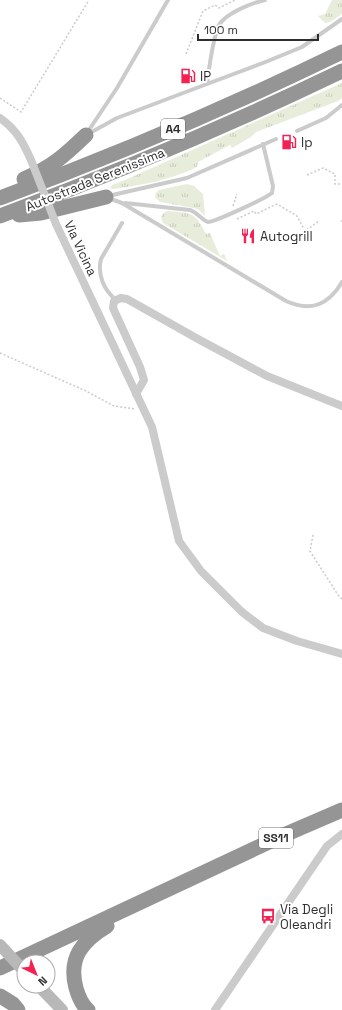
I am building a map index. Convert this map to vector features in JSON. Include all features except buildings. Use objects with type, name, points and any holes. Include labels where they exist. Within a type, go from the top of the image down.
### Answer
[{"type":"highway","name":"Autostrada Serenissima","points":[[0,198],[131,147],[292,76],[342,52]]},
{"type":"highway","name":"Autostrada Serenissima","points":[[0,217],[56,196],[195,139],[342,71]]},
{"type":"highway","points":[[0,190],[50,166],[63,157],[86,135]]},
{"type":"highway","points":[[0,217],[41,213],[106,197]]},
{"type":"highway","name":"SS11","points":[[0,968],[284,835],[342,810]]},
{"type":"highway","points":[[88,1010],[77,993],[73,968],[75,958],[86,940],[108,926],[150,905],[211,869]]},
{"type":"highway","points":[[0,959],[89,918],[109,917]]},
{"type":"highway","points":[[0,996],[13,1004],[18,1010]]},
{"type":"street","name":"Via Vicina","points":[[0,118],[10,125],[23,142],[56,224],[152,427],[179,541],[201,571],[242,612],[263,628],[297,641],[342,654]]},
{"type":"street","points":[[136,394],[144,380],[140,367],[113,308],[114,301],[121,298],[127,299],[267,376],[342,406]]},
{"type":"street","points":[[215,1010],[328,846],[342,834]]},
{"type":"street","points":[[0,945],[16,962]]},
{"type":"street","points":[[47,994],[62,1010]]},
{"type":"lane","points":[[86,135],[117,88],[168,0]]},
{"type":"lane","points":[[207,84],[211,55],[218,26],[223,20],[244,7],[265,0]]},
{"type":"lane","points":[[86,135],[117,118],[302,47],[342,19]]},
{"type":"lane","points":[[297,131],[326,118],[342,106]]},
{"type":"lane","points":[[106,197],[187,178],[276,139]]},
{"type":"lane","points":[[122,203],[190,210],[198,213],[203,220],[209,222],[272,193],[273,186],[263,144]]},
{"type":"lane","points":[[106,197],[122,203],[294,305],[305,307],[319,303],[333,295],[342,282]]},
{"type":"lane","points":[[116,300],[106,290],[100,265],[101,259],[122,223]]},
{"type":"path","points":[[0,98],[21,112],[89,0]]},
{"type":"path","points":[[186,54],[203,11],[215,5],[219,8],[235,0]]},
{"type":"path","points":[[307,175],[323,168],[335,174],[335,184],[342,184]]},
{"type":"path","points":[[232,208],[237,194]]},
{"type":"path","points":[[237,219],[254,211],[256,214],[277,204],[297,216],[305,231],[319,221]]},
{"type":"path","points":[[0,353],[86,391],[114,406],[144,411]]},
{"type":"path","points":[[313,535],[310,551],[342,599]]},
{"type":"green space","points":[[332,0],[342,0],[342,14],[330,22],[325,23],[318,16],[325,14]]},
{"type":"green space","points":[[342,83],[342,98],[338,101],[256,132],[251,137],[232,148],[230,145],[198,162],[197,167],[187,172],[167,179],[145,184],[113,189],[110,188],[112,185]]},
{"type":"green space","points":[[187,184],[194,186],[203,194],[205,216],[199,210],[194,208],[160,202],[155,197],[159,190]]},
{"type":"green space","points":[[167,211],[187,213],[195,217],[206,234],[210,233],[220,256],[224,254],[227,261],[163,223],[161,217]]},
{"type":"place","name":"IP","points":[[188,76]]},
{"type":"place","name":"Ip","points":[[289,142]]},
{"type":"place","name":"Autogrill","points":[[248,236]]},
{"type":"place","name":"Via Degli Oleandri","points":[[268,916]]}]
